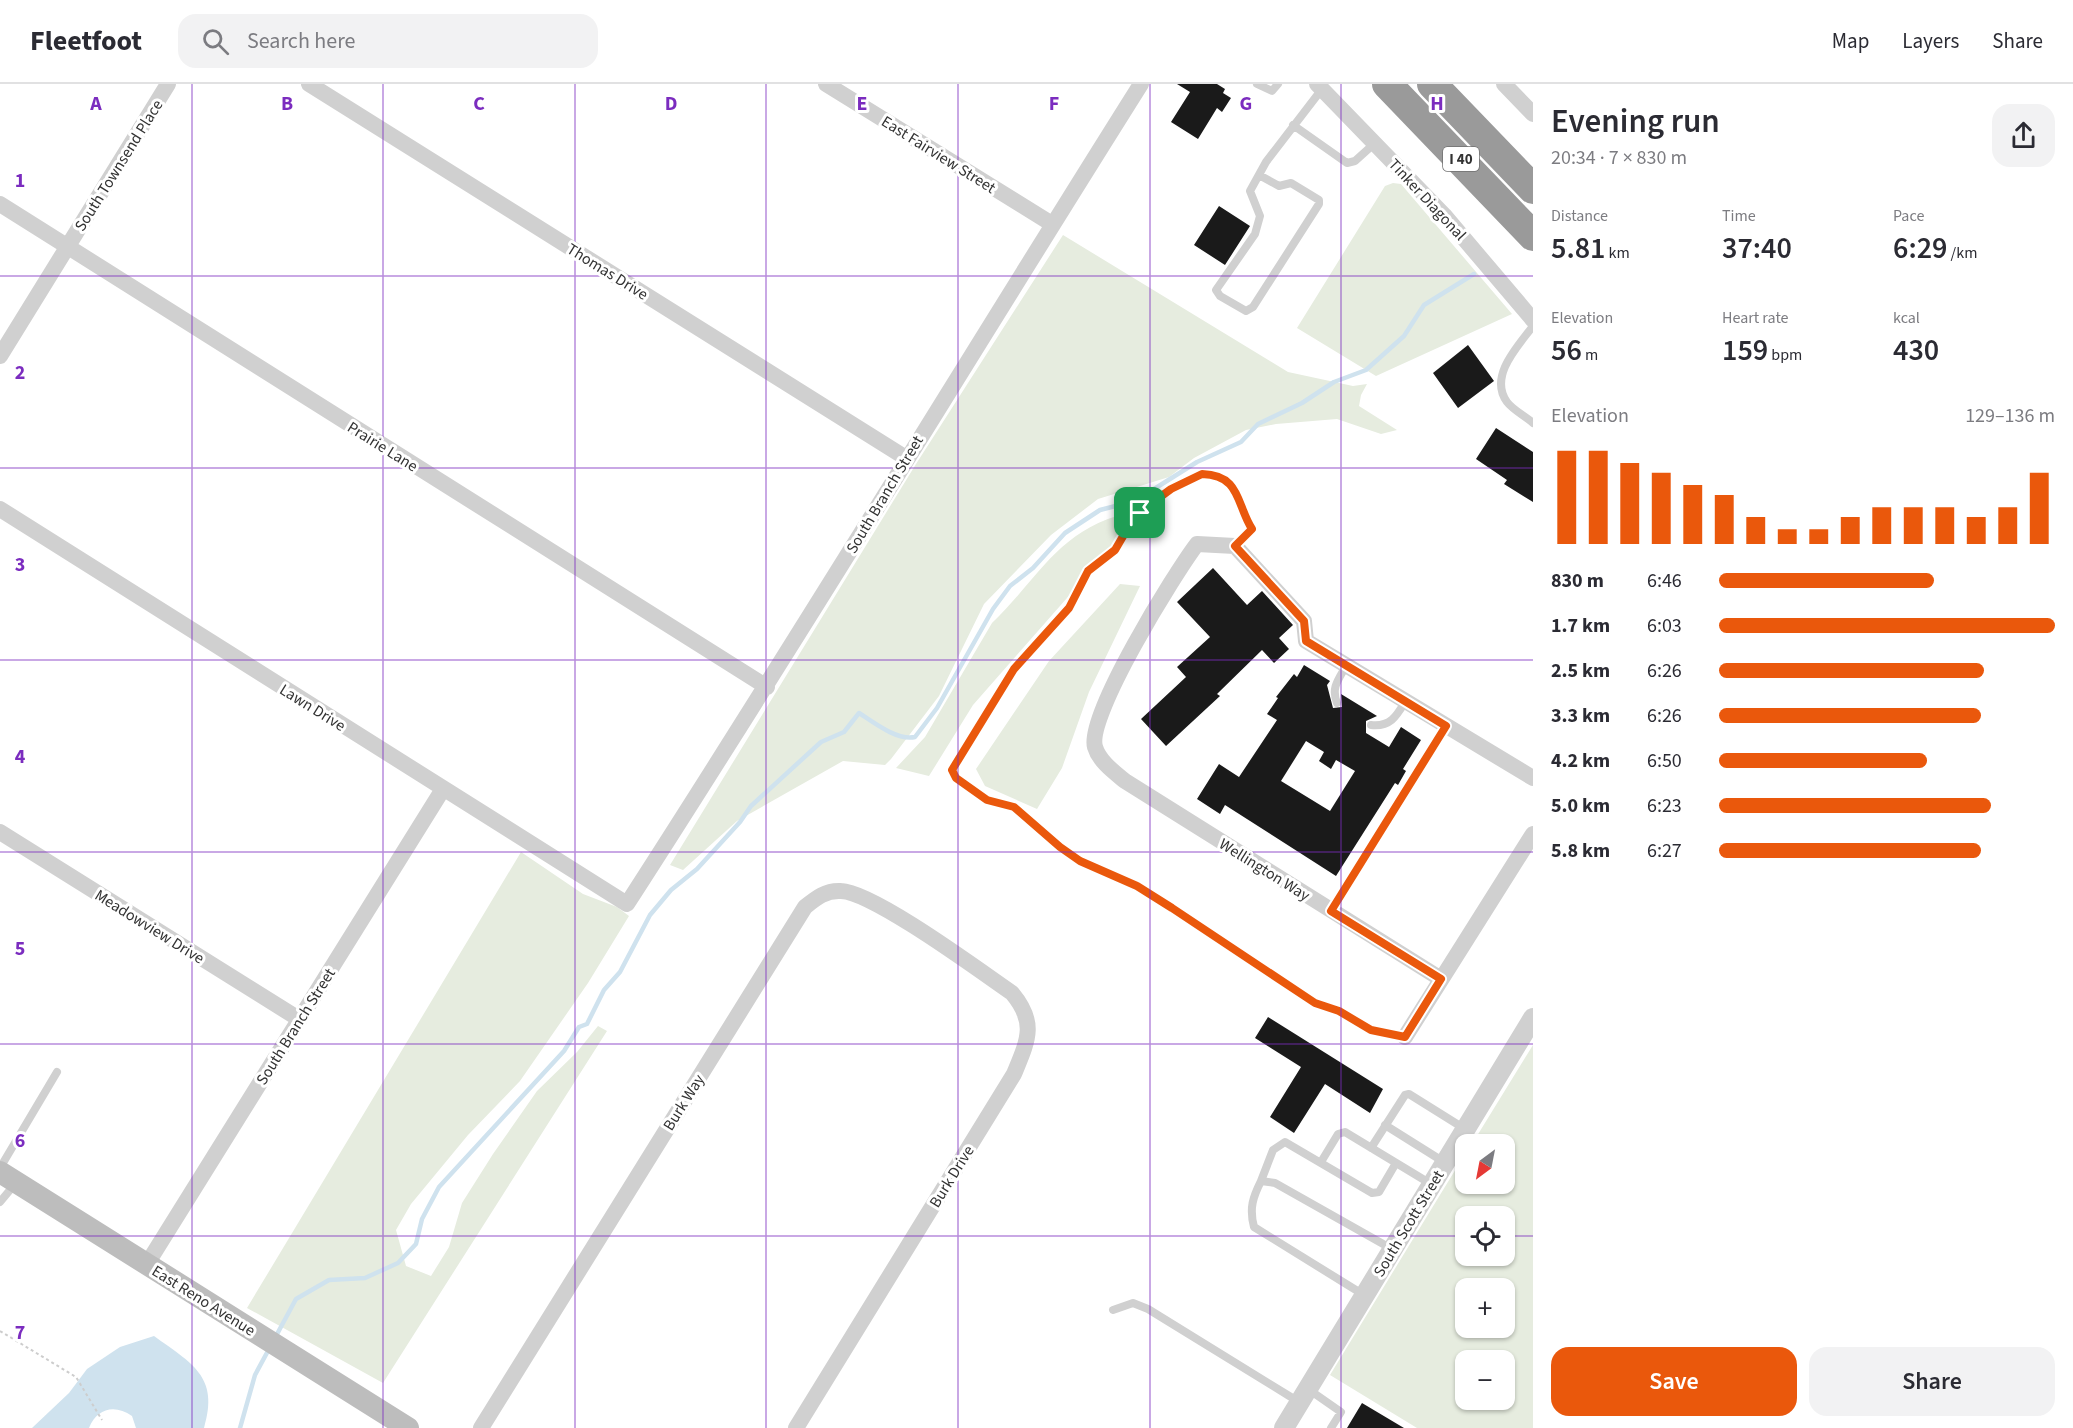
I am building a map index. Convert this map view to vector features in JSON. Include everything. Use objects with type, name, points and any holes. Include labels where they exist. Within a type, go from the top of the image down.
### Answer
[{"type":"highway","name":"I 40","points":[[1387,84],[1533,237]]},
{"type":"highway","name":"I 40","points":[[1432,84],[1533,189]]},
{"type":"main road","name":"East Reno Avenue","points":[[5,1174],[403,1427]]},
{"type":"street","name":"South Townsend Place","points":[[0,356],[168,84]]},
{"type":"street","name":"Thomas Drive","points":[[309,84],[906,458]]},
{"type":"street","name":"East Fairview Street","points":[[826,84],[1052,224]]},
{"type":"street","name":"South Branch Street","points":[[627,904],[767,687],[906,458],[1141,84]]},
{"type":"street","points":[[1504,84],[1532,112]]},
{"type":"street","name":"Tinker Diagonal","points":[[1319,87],[1444,215],[1533,320]]},
{"type":"street","name":"Prairie Lane","points":[[0,204],[767,687]]},
{"type":"street","name":"Lawn Drive","points":[[0,509],[627,904]]},
{"type":"street","name":"Wellington Way","points":[[1235,546],[1197,544],[1178,569],[1137,639],[1097,723],[1095,746],[1107,767],[1441,979]]},
{"type":"street","points":[[1235,546],[1304,621],[1306,641],[1533,778]]},
{"type":"street","name":"South Branch Street","points":[[147,1264],[443,789]]},
{"type":"street","name":"Meadowview Drive","points":[[0,832],[299,1019]]},
{"type":"street","points":[[1405,1037],[1533,834]]},
{"type":"street","name":"Burk Way","points":[[481,1428],[805,907],[816,897],[829,892],[855,894],[939,944]]},
{"type":"street","name":"Burk Drive","points":[[796,1428],[1014,1074],[1025,1047],[1028,1030],[1024,1008],[1012,993],[939,944]]},
{"type":"street","name":"South Scott Street","points":[[1284,1428],[1533,1018]]},
{"type":"lane","points":[[1257,84],[1272,91],[1278,84]]},
{"type":"lane","points":[[1259,175],[1279,186],[1291,183],[1319,200],[1319,204],[1253,307],[1246,311],[1220,296],[1216,290],[1255,234],[1260,216],[1250,191],[1259,175],[1319,87]]},
{"type":"lane","points":[[1293,125],[1347,163],[1354,161],[1375,143]]},
{"type":"lane","points":[[1533,326],[1503,367],[1502,384],[1506,401],[1530,421],[1533,410]]},
{"type":"lane","points":[[1337,703],[1333,694],[1334,686],[1346,666]]},
{"type":"lane","points":[[1371,725],[1383,726],[1394,720],[1405,702]]},
{"type":"lane","points":[[1331,911],[1446,726]]},
{"type":"lane","points":[[0,1202],[5,1174],[57,1072]]},
{"type":"lane","points":[[1371,1148],[1403,1096],[1409,1094],[1465,1129]]},
{"type":"lane","points":[[1385,1125],[1445,1162]]},
{"type":"lane","points":[[1321,1162],[1341,1132],[1432,1184]]},
{"type":"lane","points":[[1364,1295],[1254,1227],[1250,1212],[1253,1197],[1262,1181],[1273,1150],[1286,1142],[1376,1194],[1396,1163]]},
{"type":"lane","points":[[1262,1181],[1275,1183],[1392,1249]]},
{"type":"lane","points":[[1113,1310],[1133,1303],[1148,1309],[1304,1396],[1341,1412],[1331,1428]]},
{"type":"path","points":[[1235,546],[1252,529],[1242,504],[1230,484],[1217,474],[1202,474],[1188,480],[1148,506],[1129,526],[1115,550],[1088,571],[1069,608],[1014,669],[952,770],[956,778],[987,800],[1014,807],[1060,847],[1080,861],[1137,886],[1164,902],[1315,1003],[1339,1011],[1371,1030],[1405,1037]]},
{"type":"path","points":[[0,1331],[76,1377],[102,1420]]},
{"type":"shaded area","points":[[1393,183],[1401,184],[1512,314],[1376,376],[1297,328],[1385,186]]},
{"type":"shaded area","points":[[1063,235],[1288,372],[1353,386],[1367,384],[1361,395],[1359,406],[1397,430],[1381,434],[1337,419],[1276,424],[1246,430],[1194,458],[1169,477],[1098,499],[1051,535],[984,604],[939,696],[885,765],[843,761],[737,821],[683,870],[670,865],[916,464]]},
{"type":"shaded area","points":[[1127,513],[1125,532],[973,705],[929,776],[896,768],[925,737],[992,623],[1051,557],[1083,531]]},
{"type":"shaded area","points":[[1120,584],[1140,586],[1089,692],[1062,768],[1037,809],[985,786],[976,769],[1049,661]]},
{"type":"shaded area","points":[[521,852],[583,894],[617,907],[629,916],[588,983],[520,1081],[468,1135],[411,1204],[396,1230],[406,1266],[431,1276],[449,1247],[462,1203],[537,1091],[577,1052],[598,1026],[607,1031],[383,1383],[247,1308]]},
{"type":"shaded area","points":[[1533,1045],[1533,1428],[1417,1428],[1330,1375],[1455,1170],[1455,1194],[1515,1194],[1515,1134],[1478,1134]]},
{"type":"water","points":[[154,1336],[190,1363],[205,1383],[208,1410],[204,1428],[136,1428],[132,1416],[113,1409],[102,1412],[92,1421],[89,1428],[32,1428],[69,1393],[87,1369],[120,1347]]},
{"type":"building","points":[[1177,84],[1217,84],[1225,89],[1223,93],[1231,98],[1222,112],[1217,108],[1198,139],[1171,122],[1190,92]]},
{"type":"building","points":[[1219,206],[1250,226],[1225,265],[1194,245]]},
{"type":"building","points":[[1468,345],[1494,381],[1458,408],[1433,373]]},
{"type":"building","points":[[1496,428],[1533,452],[1533,502],[1504,484],[1507,480],[1476,459]]},
{"type":"building","points":[[1213,568],[1247,605],[1262,591],[1293,625],[1279,638],[1289,649],[1274,663],[1262,650],[1217,694],[1220,696],[1166,746],[1141,719],[1186,677],[1177,667],[1210,637],[1177,602]]},
{"type":"building","points":[[1304,665],[1330,681],[1327,685],[1333,708],[1342,707],[1341,694],[1377,716],[1366,721],[1366,733],[1389,747],[1401,727],[1421,740],[1403,769],[1406,771],[1398,785],[1395,783],[1336,876],[1225,805],[1220,814],[1197,799],[1219,764],[1239,777],[1277,720],[1267,714],[1278,698],[1276,697],[1294,674],[1297,677]],"holes":[[[1306,741],[1324,752],[1319,761],[1331,769],[1336,760],[1355,771],[1330,811],[1281,781]]]},
{"type":"building","points":[[1268,1017],[1383,1089],[1370,1113],[1325,1084],[1294,1133],[1270,1117],[1301,1067],[1255,1038]]},
{"type":"building","points":[[1362,1403],[1404,1428],[1347,1428]]},
{"type":"waterway","points":[[276,1336],[296,1299],[329,1280],[365,1278],[398,1263],[416,1244],[422,1219],[439,1187],[564,1051],[579,1027],[587,1024],[604,990],[620,972],[650,915],[671,890],[697,869],[740,822],[751,806],[821,742],[844,732],[859,713],[893,734],[915,737],[937,708],[993,609],[1010,586],[1033,568],[1065,533],[1100,510],[1135,501],[1197,462],[1241,442],[1258,424],[1302,403],[1334,382],[1366,370],[1404,336],[1424,305],[1474,274]]},
{"type":"waterway","points":[[240,1428],[255,1375],[269,1349]]},
{"type":"route","points":[[1202,474],[1217,474],[1223,478],[1230,484],[1242,504],[1247,522],[1252,529],[1235,546],[1304,621],[1306,641],[1446,726],[1331,911],[1441,979],[1405,1037],[1371,1030],[1339,1011],[1315,1003],[1137,886],[1080,861],[1060,847],[1045,831],[1014,807],[987,800],[956,778],[952,770],[1014,669],[1069,608],[1084,576],[1115,550],[1129,526],[1140,513],[1171,489],[1202,474]]}]
